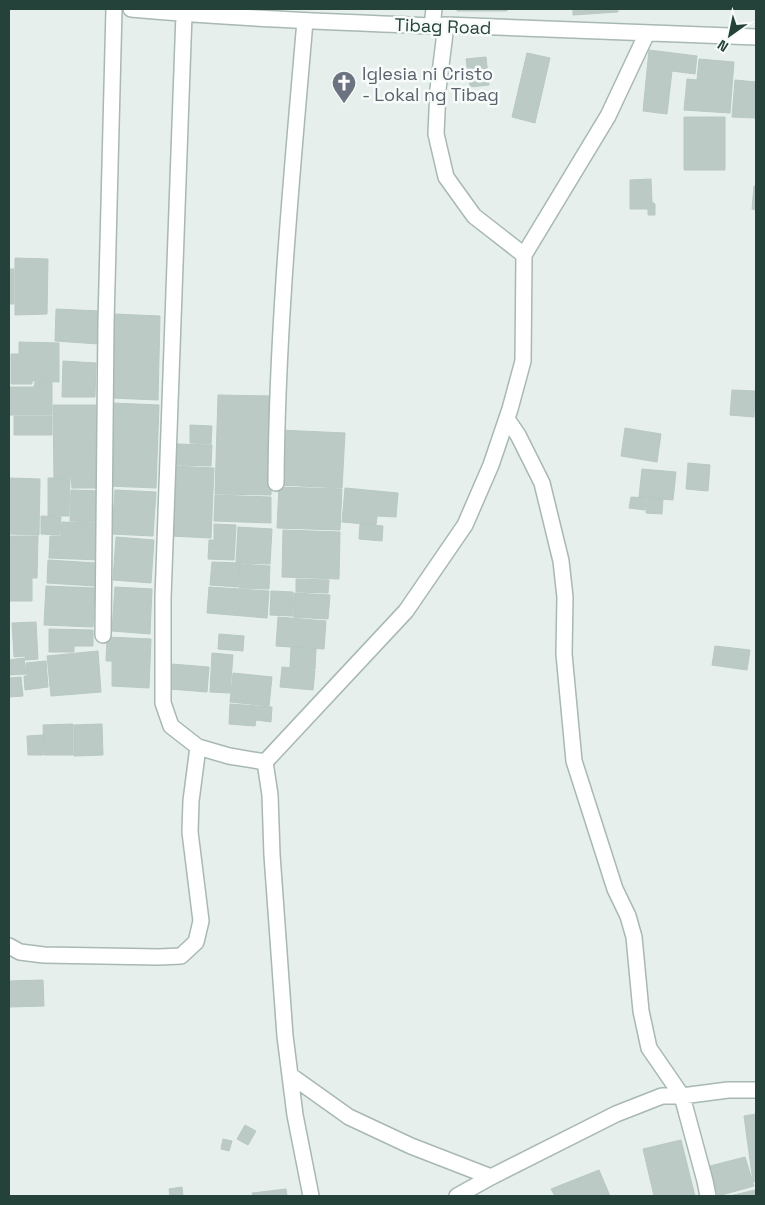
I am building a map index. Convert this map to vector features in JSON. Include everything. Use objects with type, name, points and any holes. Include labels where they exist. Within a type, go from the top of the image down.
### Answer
[{"type":"street","points":[[103,635],[106,323],[114,9]]},
{"type":"street","name":"Tibag Road","points":[[130,9],[305,21],[756,37]]},
{"type":"street","points":[[434,9],[439,25],[436,134],[446,177],[474,216],[524,255]]},
{"type":"street","points":[[184,14],[163,598],[163,704],[172,726],[198,747],[230,756],[265,762]]},
{"type":"street","points":[[276,483],[284,276],[305,21]]},
{"type":"street","points":[[265,762],[406,610],[465,525],[492,465],[523,361],[524,255],[608,116],[647,33]]},
{"type":"street","points":[[506,419],[518,435],[542,483],[561,561],[564,597],[564,654],[574,761],[615,889],[628,916],[634,937],[641,1011],[650,1048],[682,1096],[708,1196]]},
{"type":"street","points":[[9,946],[20,952],[44,955],[159,958],[181,956],[196,942],[201,921],[190,832],[191,801],[198,747]]},
{"type":"street","points":[[265,762],[270,796],[272,855],[285,1036],[295,1116],[311,1196]]},
{"type":"street","points":[[290,1075],[349,1117],[411,1146],[491,1177]]},
{"type":"street","points":[[457,1196],[616,1114],[662,1096],[682,1096],[728,1090],[756,1090]]},
{"type":"building","points":[[457,9],[507,9],[507,11],[457,11]]},
{"type":"building","points":[[573,9],[618,9],[618,12],[573,15]]},
{"type":"building","points":[[649,50],[697,56],[695,74],[672,71],[667,114],[643,111]]},
{"type":"building","points":[[527,53],[550,58],[535,123],[512,117]]},
{"type":"building","points":[[486,57],[489,85],[470,87],[466,59]]},
{"type":"building","points":[[699,59],[734,62],[730,113],[684,110],[687,79],[697,80]]},
{"type":"building","points":[[735,80],[756,82],[756,118],[732,117]]},
{"type":"building","points":[[684,117],[725,117],[725,170],[684,170]]},
{"type":"building","points":[[651,179],[652,202],[655,204],[655,215],[648,215],[648,209],[630,209],[630,180]]},
{"type":"building","points":[[754,186],[756,186],[756,210],[752,209]]},
{"type":"building","points":[[15,258],[48,259],[47,314],[15,315]]},
{"type":"building","points":[[9,269],[14,269],[14,304],[9,304]]},
{"type":"building","points":[[56,309],[100,311],[99,344],[55,341]]},
{"type":"building","points":[[114,314],[160,316],[158,400],[111,398]]},
{"type":"building","points":[[19,342],[59,343],[59,382],[32,381],[32,384],[11,384],[11,354],[19,354]]},
{"type":"building","points":[[63,361],[96,363],[95,397],[62,397]]},
{"type":"building","points":[[35,382],[52,382],[52,415],[9,415],[9,387],[34,387]]},
{"type":"building","points":[[732,390],[755,391],[754,417],[730,415]]},
{"type":"building","points":[[218,395],[273,396],[271,495],[215,494]]},
{"type":"building","points":[[112,403],[159,405],[156,488],[109,486]]},
{"type":"building","points":[[53,405],[96,405],[98,488],[72,488],[71,477],[54,478]]},
{"type":"building","points":[[14,416],[52,416],[52,435],[14,435]]},
{"type":"building","points":[[190,425],[212,426],[211,444],[190,443]]},
{"type":"building","points":[[625,428],[661,434],[657,462],[621,456]]},
{"type":"building","points":[[280,430],[345,433],[342,488],[278,485]]},
{"type":"building","points":[[176,444],[212,445],[211,466],[176,465]]},
{"type":"building","points":[[688,463],[710,465],[708,491],[686,489]]},
{"type":"building","points":[[173,466],[214,468],[211,538],[170,536]]},
{"type":"building","points":[[642,469],[676,472],[673,500],[639,497]]},
{"type":"building","points":[[9,478],[40,479],[39,535],[9,534]]},
{"type":"building","points":[[48,478],[70,478],[69,516],[48,516]]},
{"type":"building","points":[[279,487],[342,489],[340,530],[277,528]]},
{"type":"building","points":[[345,488],[398,493],[396,517],[377,516],[376,525],[342,522]]},
{"type":"building","points":[[71,490],[101,491],[100,522],[70,521]]},
{"type":"building","points":[[115,490],[156,492],[153,536],[112,534]]},
{"type":"building","points":[[215,495],[271,497],[271,523],[214,521]]},
{"type":"building","points":[[631,497],[646,498],[645,510],[629,508]]},
{"type":"building","points":[[647,498],[663,499],[662,514],[646,513]]},
{"type":"building","points":[[41,516],[61,517],[60,535],[41,534]]},
{"type":"building","points":[[62,522],[100,523],[99,560],[49,558],[50,536],[61,536]]},
{"type":"building","points":[[214,524],[236,525],[234,560],[208,559],[209,540],[214,540]]},
{"type":"building","points":[[360,524],[383,526],[382,541],[359,539]]},
{"type":"building","points":[[238,527],[272,529],[270,564],[236,563]]},
{"type":"building","points":[[283,530],[340,532],[339,579],[282,577]]},
{"type":"building","points":[[9,536],[38,536],[37,578],[32,578],[32,601],[9,601]]},
{"type":"building","points":[[116,537],[154,540],[151,583],[113,580]]},
{"type":"building","points":[[48,560],[96,563],[95,586],[47,583]]},
{"type":"building","points":[[212,562],[240,563],[238,587],[210,585]]},
{"type":"building","points":[[240,564],[270,566],[269,589],[239,588]]},
{"type":"building","points":[[296,579],[329,580],[328,593],[296,592]]},
{"type":"building","points":[[46,586],[95,588],[93,627],[44,625]]},
{"type":"building","points":[[115,587],[152,589],[150,634],[112,631]]},
{"type":"building","points":[[209,587],[269,591],[267,618],[207,613]]},
{"type":"building","points":[[271,591],[293,592],[292,616],[270,615]]},
{"type":"building","points":[[294,593],[330,595],[328,619],[293,617]]},
{"type":"building","points":[[278,617],[326,621],[324,649],[276,646]]},
{"type":"building","points":[[36,622],[38,659],[25,660],[25,656],[14,657],[12,623]]},
{"type":"building","points":[[49,629],[93,630],[93,646],[74,646],[74,652],[49,652]]},
{"type":"building","points":[[219,634],[244,636],[243,651],[218,649]]},
{"type":"building","points":[[107,637],[151,639],[149,688],[112,686],[112,661],[106,661]]},
{"type":"building","points":[[715,646],[750,650],[747,670],[712,665]]},
{"type":"building","points":[[291,647],[316,649],[315,669],[290,667]]},
{"type":"building","points":[[98,651],[101,692],[51,696],[47,656]]},
{"type":"building","points":[[212,653],[233,655],[230,693],[210,692]]},
{"type":"building","points":[[24,658],[26,674],[9,675],[9,660]]},
{"type":"building","points":[[46,661],[48,687],[25,690],[24,676],[27,676],[26,663]]},
{"type":"building","points":[[171,664],[209,667],[207,692],[170,689]]},
{"type":"building","points":[[282,667],[315,670],[313,690],[280,687]]},
{"type":"building","points":[[233,673],[272,677],[269,706],[230,702]]},
{"type":"building","points":[[21,677],[23,696],[9,697],[9,678]]},
{"type":"building","points":[[230,704],[272,707],[271,722],[256,720],[255,726],[229,724]]},
{"type":"building","points":[[73,724],[73,755],[44,755],[43,725]]},
{"type":"building","points":[[102,724],[103,755],[74,756],[74,725]]},
{"type":"building","points":[[43,735],[43,755],[28,755],[27,736]]},
{"type":"building","points":[[43,980],[44,1006],[9,1007],[9,981]]},
{"type":"building","points":[[756,1114],[756,1181],[753,1182],[744,1116]]},
{"type":"building","points":[[245,1125],[256,1131],[248,1145],[237,1139]]},
{"type":"building","points":[[223,1139],[232,1141],[229,1151],[221,1149]]},
{"type":"building","points":[[681,1140],[695,1196],[654,1196],[643,1149]]},
{"type":"building","points":[[745,1157],[754,1186],[718,1196],[710,1166]]},
{"type":"building","points":[[599,1170],[610,1196],[555,1196],[551,1189]]},
{"type":"building","points":[[182,1187],[183,1196],[170,1196],[169,1189]]},
{"type":"building","points":[[286,1189],[287,1196],[253,1196],[252,1193]]},
{"type":"building","points":[[755,1190],[756,1196],[730,1196]]},
{"type":"place","name":"Iglesia ni Cristo - Lokal ng Tibag","points":[[344,104]]}]
